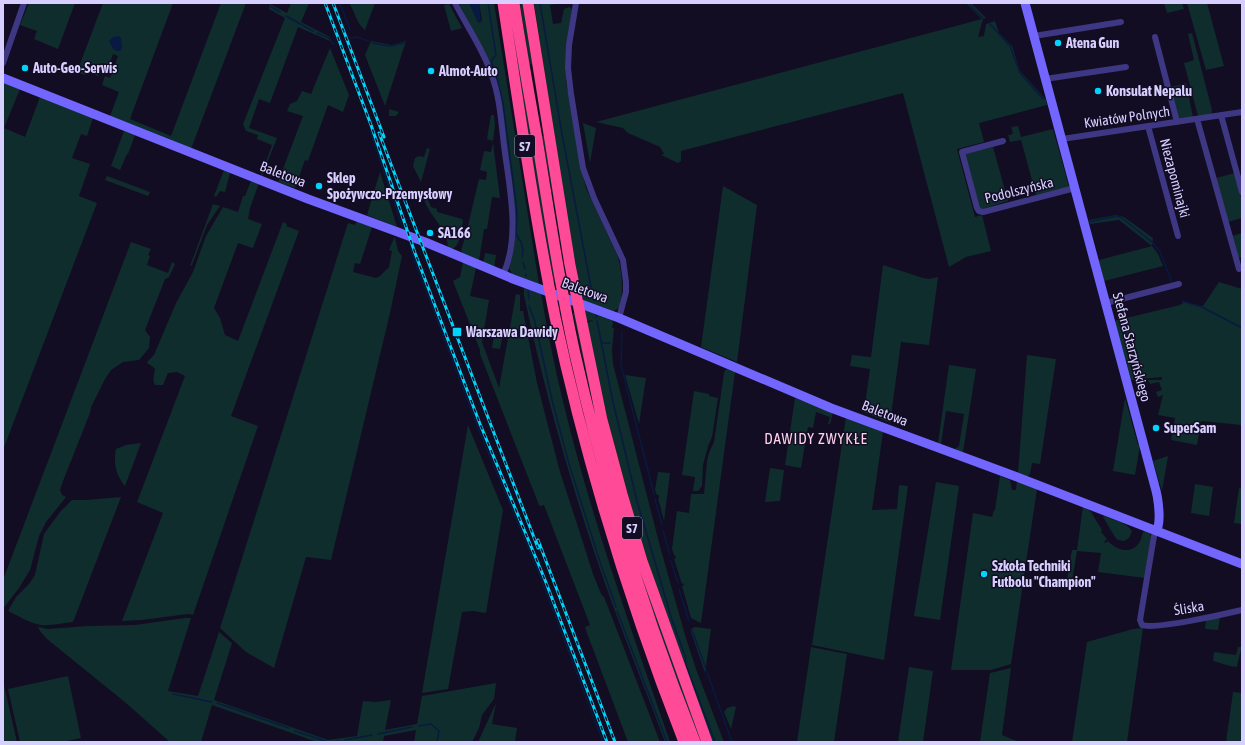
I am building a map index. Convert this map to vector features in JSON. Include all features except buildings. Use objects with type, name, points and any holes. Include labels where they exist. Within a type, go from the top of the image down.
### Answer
[{"type":"highway","name":"S7","points":[[503,3],[526,155],[551,293],[577,410],[598,490],[639,621],[660,680],[668,717],[676,742]]},
{"type":"highway","points":[[514,3],[563,297],[575,355],[612,500],[651,624],[695,742]]},
{"type":"highway","name":"S7","points":[[528,3],[562,218],[577,302],[602,420],[626,508],[654,596],[707,742]]},
{"type":"highway","points":[[535,51],[534,67],[538,120],[537,139]]},
{"type":"highway","points":[[660,680],[684,742]]},
{"type":"street","points":[[3,63],[24,3]]},
{"type":"street","points":[[455,3],[486,60],[498,99],[512,214],[510,250],[503,275]]},
{"type":"street","points":[[576,3],[569,45],[568,68],[571,94],[581,159],[594,198],[623,260],[626,292],[619,318]]},
{"type":"street","name":"Stefana Starzyńskiego","points":[[1025,3],[1157,493],[1159,528],[1154,536],[1140,620],[1141,624]]},
{"type":"street","points":[[1034,36],[1121,22]]},
{"type":"street","points":[[1155,37],[1177,122]]},
{"type":"street","points":[[1045,79],[1126,67]]},
{"type":"street","name":"Baletowa","points":[[3,78],[308,198],[425,242],[503,275],[619,318],[831,408],[1017,477],[1242,564]]},
{"type":"street","name":"Kwiatów Polnych","points":[[1062,139],[1242,112]]},
{"type":"street","points":[[1221,115],[1242,192]]},
{"type":"street","points":[[1197,119],[1239,269]]},
{"type":"street","name":"Niezapominajki","points":[[1148,126],[1178,236]]},
{"type":"street","name":"Podolszyńska","points":[[1003,141],[962,152],[976,208],[979,211],[983,212],[1075,188]]},
{"type":"street","points":[[1106,303],[1179,284]]},
{"type":"street","name":"Śliska","points":[[1141,624],[1146,626],[1161,625],[1242,610]]},
{"type":"green space","points":[[29,3],[75,3],[58,49],[34,39],[37,31],[20,25]]},
{"type":"green space","points":[[103,3],[173,3],[130,119],[171,136],[221,3],[246,3],[191,149],[170,139],[110,116],[119,92],[102,85],[105,76],[110,78],[118,56],[113,54],[109,65],[103,63],[98,76],[87,71],[85,75],[77,72]]},
{"type":"green space","points":[[291,3],[309,3],[301,22],[330,37],[330,41],[298,27],[270,103],[259,99],[249,128],[277,138],[261,176],[272,145],[257,139],[258,135],[246,131],[243,124],[285,18],[269,9],[270,4],[287,13]]},
{"type":"green space","points":[[349,3],[375,3],[365,30],[357,21]]},
{"type":"green space","points":[[459,3],[469,3],[478,22],[480,23],[482,20],[479,3],[494,3],[539,284],[512,274],[509,268],[514,239],[498,85],[490,63]]},
{"type":"green space","points":[[507,3],[511,3],[556,281],[554,282],[535,179]]},
{"type":"green space","points":[[520,3],[523,3],[532,64],[529,65]]},
{"type":"green space","points":[[534,3],[563,3],[550,5],[553,24],[561,23],[564,9],[569,7],[572,10],[566,56],[566,81],[580,164],[586,188],[618,257],[622,282],[622,296],[619,308],[614,311],[583,301],[581,293],[590,290],[581,292],[569,230]]},
{"type":"green space","points":[[966,3],[971,3],[986,18],[983,19],[978,37],[984,36],[986,24],[995,21],[999,33],[1012,46],[1020,71],[1046,100],[1047,105],[979,123],[984,142],[957,149],[975,217],[982,215],[991,251],[966,257],[949,267],[903,93],[681,151],[681,161],[678,163],[661,155],[664,154],[660,147],[628,133],[623,128],[596,122],[982,19]]},
{"type":"green space","points":[[1164,3],[1182,3],[1184,9],[1167,13]]},
{"type":"green space","points":[[1187,3],[1207,3],[1224,66],[1206,70]]},
{"type":"green space","points":[[449,4],[462,28],[451,31],[444,5]]},
{"type":"green space","points":[[1192,33],[1212,110],[1211,115],[1198,116],[1184,63],[1194,60],[1188,34]]},
{"type":"green space","points":[[371,41],[392,45],[406,41],[385,106],[365,55]]},
{"type":"green space","points":[[330,48],[349,95],[343,112],[328,105],[308,161],[305,160],[295,188],[278,182],[303,116],[287,111],[290,104],[297,101],[302,91],[311,94]]},
{"type":"green space","points":[[3,82],[20,89],[4,128],[25,137],[40,97],[93,118],[87,136],[81,134],[72,158],[90,164],[79,196],[97,203],[3,450]]},
{"type":"green space","points":[[1186,83],[1193,117],[1178,120],[1170,87]]},
{"type":"green space","points":[[389,109],[399,112],[396,116],[389,116]]},
{"type":"green space","points":[[491,115],[494,115],[495,125],[493,141],[487,139]]},
{"type":"green space","points":[[583,123],[596,128],[590,163]]},
{"type":"green space","points":[[1018,126],[1021,137],[1053,129],[1069,187],[1036,195],[1021,140],[1010,142],[1008,135],[1013,133],[1011,127]]},
{"type":"green space","points":[[124,131],[135,135],[120,170],[111,166]]},
{"type":"green space","points":[[542,136],[544,136],[571,288],[569,288]]},
{"type":"green space","points":[[493,143],[500,198],[492,197],[487,229],[484,229],[479,261],[463,254],[461,250],[479,179],[486,180],[487,172],[480,170],[484,151],[491,152]]},
{"type":"green space","points":[[993,147],[1008,201],[982,209],[980,208],[965,155],[967,153]]},
{"type":"green space","points":[[427,148],[430,149],[421,182],[413,166],[415,158],[419,156],[424,157]]},
{"type":"green space","points":[[224,170],[230,173],[225,192],[220,191],[216,197],[214,196]]},
{"type":"green space","points":[[380,172],[397,227],[367,215]]},
{"type":"green space","points":[[1235,173],[1242,201],[1242,218],[1228,222],[1216,178]]},
{"type":"green space","points":[[107,176],[150,192],[148,196],[105,180]]},
{"type":"green space","points":[[251,181],[259,183],[250,208],[248,219],[262,224],[253,248],[238,243],[214,308],[220,318],[225,335],[238,341],[283,222],[287,224],[286,226],[299,231],[231,416],[258,426],[193,615],[188,614],[122,621],[163,513],[137,502],[185,376],[177,372],[168,373],[163,385],[155,385],[153,379],[155,369],[147,363],[154,355],[176,303],[193,272],[206,236],[223,207],[238,212],[243,196],[245,196]]},
{"type":"green space","points":[[723,186],[757,205],[737,362],[701,347]]},
{"type":"green space","points":[[424,191],[431,207],[437,209],[437,212],[462,219],[463,221],[459,241],[452,249],[448,247],[445,234],[425,201]]},
{"type":"green space","points":[[213,204],[220,206],[207,225],[192,265],[190,266]]},
{"type":"green space","points":[[1116,215],[1124,217],[1153,238],[1152,246],[1119,220],[1090,224],[1089,220]]},
{"type":"green space","points":[[357,221],[372,227],[360,264],[355,263],[353,272],[376,278],[380,276],[389,267],[392,251],[389,250],[394,238],[398,251],[402,256],[390,313],[331,560],[306,557],[274,668],[246,652],[220,628],[348,223],[355,225]]},
{"type":"green space","points":[[1242,233],[1242,257],[1238,258],[1232,236]]},
{"type":"green space","points":[[131,242],[151,249],[148,255],[150,256],[147,265],[168,273],[172,262],[175,264],[169,277],[165,279],[145,330],[150,337],[149,348],[139,360],[123,362],[111,370],[105,379],[91,407],[60,490],[62,495],[66,497],[46,522],[39,536],[30,570],[19,588],[3,609],[3,580]]},
{"type":"green space","points":[[1152,246],[1158,254],[1163,266],[1104,281],[1099,260]]},
{"type":"green space","points":[[485,253],[496,255],[494,268],[483,264]]},
{"type":"green space","points":[[463,262],[476,268],[470,296],[489,300],[482,342],[499,388],[516,294],[520,295],[520,311],[523,311],[537,383],[560,472],[593,574],[601,594],[604,597],[660,742],[628,742],[585,627],[590,625],[544,505],[539,505],[453,281],[460,277]]},
{"type":"green space","points":[[883,265],[923,278],[929,279],[938,277],[929,345],[901,342],[890,423],[864,412],[870,369],[850,366],[852,355],[871,357]]},
{"type":"green space","points":[[1219,282],[1242,289],[1242,425],[1201,421],[1197,445],[1171,440],[1175,418],[1158,415],[1163,395],[1158,397],[1156,392],[1162,390],[1159,382],[1150,384],[1148,380],[1162,380],[1162,377],[1130,380],[1114,321],[1180,305],[1184,302],[1203,306]]},
{"type":"green space","points":[[524,288],[541,293],[552,351],[579,464],[613,576],[670,742],[665,742],[612,603],[586,527],[552,412],[524,295]]},
{"type":"green space","points":[[584,309],[612,319],[612,328],[614,328],[612,349],[613,364],[661,550],[696,669],[724,742],[712,742],[654,581],[609,425],[587,323],[594,320],[587,321]]},
{"type":"green space","points":[[573,313],[576,313],[593,392],[704,742],[700,742],[678,684],[629,537],[600,435]]},
{"type":"green space","points":[[495,329],[504,330],[500,349],[492,348]]},
{"type":"green space","points":[[1027,355],[1056,359],[1040,464],[1032,463],[1030,474],[1027,477],[1018,473]]},
{"type":"green space","points":[[949,365],[976,369],[963,452],[955,449],[959,446],[964,414],[946,411],[941,444],[938,443]]},
{"type":"green space","points":[[726,369],[735,372],[701,623],[691,618],[682,586],[684,585],[683,583],[682,584],[674,559],[676,558],[672,549],[677,511],[689,513],[691,494],[704,494],[707,461],[714,442],[724,373]]},
{"type":"green space","points":[[625,375],[646,378],[639,424]]},
{"type":"green space","points":[[694,391],[709,394],[709,396],[718,398],[712,437],[703,465],[702,486],[698,491],[693,491],[695,477],[682,475]]},
{"type":"green space","points":[[795,398],[833,412],[830,424],[828,424],[830,417],[816,412],[813,428],[808,427],[801,468],[785,465]]},
{"type":"green space","points":[[1125,398],[1138,445],[1140,445],[1135,475],[1113,471]]},
{"type":"green space","points":[[846,417],[883,432],[872,510],[897,509],[899,485],[908,486],[884,660],[812,645]]},
{"type":"green space","points":[[468,425],[503,510],[486,613],[473,611],[462,612],[448,689],[422,693]]},
{"type":"green space","points":[[141,443],[125,486],[119,478],[116,469],[116,449],[126,445]]},
{"type":"green space","points":[[1168,456],[1162,491],[1153,461]]},
{"type":"green space","points":[[770,468],[784,470],[780,501],[765,502]]},
{"type":"green space","points":[[658,472],[670,473],[664,521],[658,498],[659,495],[657,495],[655,490]]},
{"type":"green space","name":"Szkoła Techniki Futbolu \"Champion\"","points":[[1000,476],[1010,480],[1012,490],[1016,490],[1017,481],[1037,489],[1011,664],[991,670],[951,670],[973,513],[992,517],[995,510]]},
{"type":"green space","points":[[936,482],[959,486],[940,620],[914,616]]},
{"type":"green space","points":[[1195,484],[1213,487],[1209,516],[1191,513]]},
{"type":"green space","points":[[1239,488],[1242,489],[1242,524],[1234,523]]},
{"type":"green space","points":[[121,497],[73,622],[41,625],[28,621],[8,611],[16,597],[29,584],[35,575],[44,534],[60,512],[72,500]]},
{"type":"green space","points":[[1083,506],[1091,512],[1102,530],[1101,532],[1107,539],[1104,542],[1105,543],[1108,541],[1119,549],[1128,550],[1136,547],[1141,540],[1144,531],[1150,533],[1151,537],[1145,578],[1098,572],[1101,553],[1077,551],[1072,581],[1067,580],[1072,550],[1077,550]]},
{"type":"green space","points":[[1104,516],[1120,522],[1130,528],[1132,531],[1129,538],[1124,541],[1118,540],[1103,517]]},
{"type":"green space","points":[[191,618],[168,691],[198,696],[219,632],[232,643],[214,700],[328,740],[357,736],[363,701],[376,702],[391,700],[385,730],[417,724],[422,696],[496,683],[494,699],[482,715],[479,728],[472,742],[414,742],[416,730],[384,736],[383,742],[317,742],[212,705],[201,742],[170,742],[126,703],[47,639],[38,627],[48,629],[135,625]]},
{"type":"green space","points":[[1220,618],[1218,630],[1205,629],[1206,619]]},
{"type":"green space","points":[[695,627],[711,629],[705,673],[691,632],[691,629]]},
{"type":"green space","points":[[1143,628],[1127,742],[1072,742],[1087,642],[1133,629]]},
{"type":"green space","points":[[1242,641],[1241,648],[1237,667],[1213,661],[1214,652],[1236,655],[1238,647],[1241,647]]},
{"type":"green space","points":[[811,647],[847,654],[834,742],[797,742]]},
{"type":"green space","points":[[909,667],[933,671],[923,742],[898,742]]},
{"type":"green space","points":[[1011,668],[1002,735],[1019,742],[980,742],[990,673]]},
{"type":"green space","points":[[68,676],[81,738],[62,742],[20,742],[8,689]]},
{"type":"green space","points":[[3,681],[17,742],[3,742]]},
{"type":"green space","points":[[1233,692],[1242,693],[1242,742],[1226,742]]},
{"type":"green space","points":[[496,703],[492,724],[517,728],[515,742],[478,742]]},
{"type":"green space","points":[[734,706],[736,707],[731,729],[724,712],[727,708]]},
{"type":"water","points":[[469,3],[479,3],[481,22],[478,22]]},
{"type":"water","points":[[119,36],[121,38],[122,48],[120,51],[117,51],[113,49],[109,41],[113,37]]},
{"type":"waterway","points":[[340,3],[350,30]]},
{"type":"waterway","points":[[488,3],[496,55],[491,61],[503,103],[517,211],[516,234],[521,242],[523,250],[522,257]]},
{"type":"waterway","points":[[540,3],[562,134],[591,287]]},
{"type":"waterway","points":[[968,3],[983,18]]},
{"type":"waterway","points":[[270,6],[280,12]]},
{"type":"waterway","points":[[286,16],[313,31]]},
{"type":"waterway","points":[[990,24],[1010,46],[1020,73],[1043,99]]},
{"type":"waterway","points":[[317,33],[329,38],[333,44],[335,44]]},
{"type":"waterway","points":[[350,38],[357,37],[368,41]]},
{"type":"waterway","points":[[372,43],[389,46],[404,43]]},
{"type":"waterway","points":[[370,130],[402,226]]},
{"type":"waterway","points":[[1088,222],[1117,216],[1122,218],[1153,243],[1160,252],[1172,282]]},
{"type":"waterway","points":[[410,248],[480,433],[539,573],[603,742]]},
{"type":"waterway","points":[[523,262],[525,269]]},
{"type":"waterway","points":[[528,291],[529,299]]},
{"type":"waterway","points":[[592,291],[594,300]]},
{"type":"waterway","points":[[1182,301],[1202,307],[1242,328]]},
{"type":"waterway","points":[[529,306],[535,322],[552,400],[569,464],[616,607]]},
{"type":"waterway","points":[[597,321],[613,402],[637,501],[672,620],[684,653]]},
{"type":"waterway","points":[[622,332],[621,365],[654,494]]},
{"type":"waterway","points":[[602,343],[610,343]]},
{"type":"waterway","points":[[655,499],[662,525]]},
{"type":"waterway","points":[[663,531],[670,555]]},
{"type":"waterway","points":[[671,561],[678,583]]},
{"type":"waterway","points":[[679,589],[689,621]]},
{"type":"waterway","points":[[617,611],[667,742]]},
{"type":"waterway","points":[[692,630],[732,742]]},
{"type":"waterway","points":[[685,655],[686,665],[715,742]]},
{"type":"waterway","points":[[173,694],[212,702]]},
{"type":"waterway","points":[[217,703],[289,728]]},
{"type":"waterway","points":[[419,726],[431,724],[439,731],[437,742]]},
{"type":"waterway","points":[[378,734],[412,727]]},
{"type":"waterway","points":[[295,731],[328,742]]},
{"type":"waterway","points":[[345,740],[372,735]]},
{"type":"waterway","points":[[333,742],[339,741]]},
{"type":"railway","points":[[325,3],[371,125],[415,253],[480,424],[545,580],[607,742]]},
{"type":"railway","points":[[333,3],[384,137]]},
{"type":"railway","points":[[379,133],[538,548]]},
{"type":"railway","points":[[538,540],[615,742]]},
{"type":"place","name":"Atena Gun","points":[[1058,43]]},
{"type":"place","name":"Auto-Geo-Serwis","points":[[25,68]]},
{"type":"place","name":"Almot-Auto","points":[[431,71]]},
{"type":"place","name":"Konsulat Nepalu","points":[[1098,91]]},
{"type":"place","name":"Sklep Spożywczo-Przemysłowy","points":[[319,186]]},
{"type":"place","name":"SA166","points":[[430,233]]},
{"type":"place","name":"Warszawa Dawidy","points":[[457,332]]},
{"type":"place","name":"SuperSam","points":[[1156,428]]},
{"type":"place","name":"Szkoła Techniki Futbolu \"Champion\"","points":[[984,574]]},
{"type":"district","name":"DAWIDY ZWYKŁE","points":[[816,439]]}]
